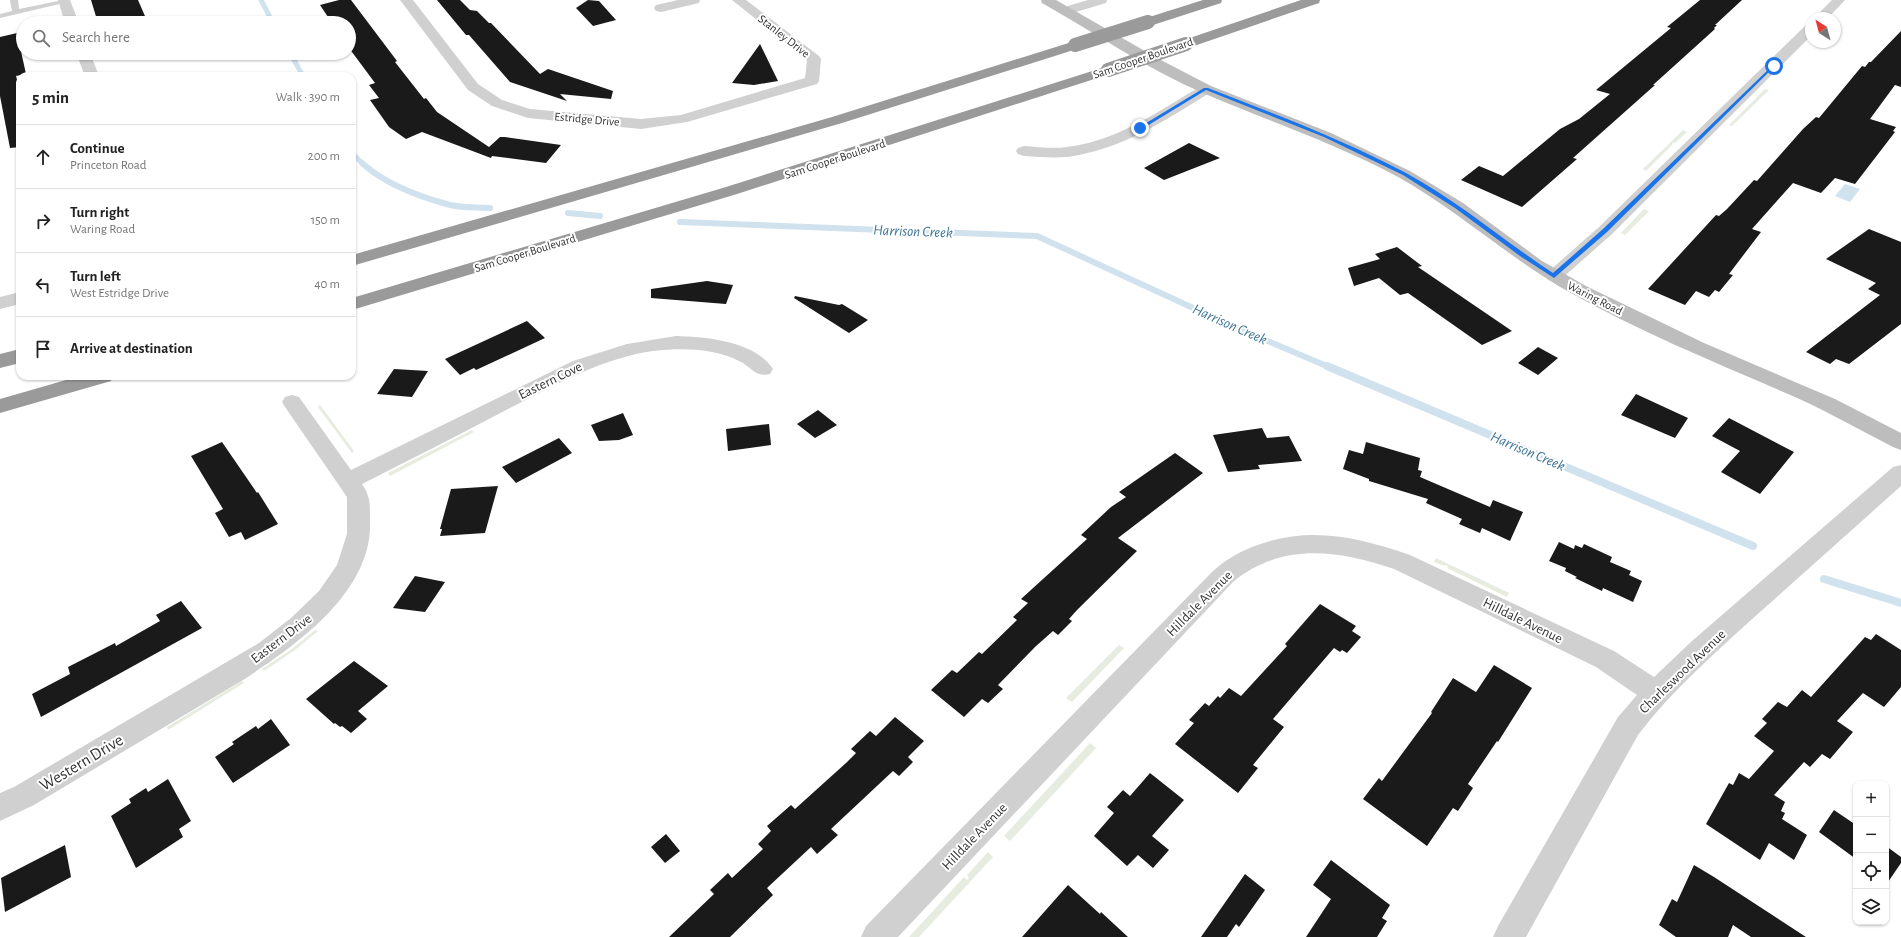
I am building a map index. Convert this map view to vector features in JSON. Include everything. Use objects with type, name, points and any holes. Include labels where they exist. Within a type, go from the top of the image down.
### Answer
[{"type":"highway","points":[[356,260],[830,122],[1216,0]]},
{"type":"highway","name":"Sam Cooper Boulevard","points":[[356,303],[770,180],[1108,70],[1314,0]]},
{"type":"highway","points":[[0,361],[16,357]]},
{"type":"highway","points":[[0,406],[90,380]]},
{"type":"main road","name":"Waring Road","points":[[1047,0],[1152,61],[1206,89],[1326,136],[1404,174],[1457,206],[1521,255],[1554,276],[1652,327],[1789,386],[1901,442]]},
{"type":"street","name":"Estridge Drive","points":[[406,0],[473,87],[497,103],[528,113],[641,124],[682,119],[812,81]]},
{"type":"street","points":[[661,8],[694,0]]},
{"type":"street","name":"Stanley Drive","points":[[738,0],[814,59],[812,81]]},
{"type":"street","points":[[1066,11],[1101,0]]},
{"type":"street","points":[[1827,12],[1839,0]]},
{"type":"street","points":[[64,1],[69,16]]},
{"type":"street","points":[[1554,276],[1605,230],[1805,34]]},
{"type":"street","points":[[86,60],[90,72]]},
{"type":"street","points":[[1024,151],[1058,153],[1106,143],[1156,120],[1206,89]]},
{"type":"street","points":[[0,303],[16,299]]},
{"type":"street","name":"Eastern Cove","points":[[348,481],[560,375],[579,366],[612,354],[657,344],[679,343],[717,346],[748,357],[762,369]]},
{"type":"street","name":"Eastern Drive","points":[[161,714],[278,643],[311,617],[335,588],[357,548],[362,513],[358,496],[292,402]]},
{"type":"street","name":"Charleswood Avenue","points":[[1509,937],[1628,726],[1656,693],[1725,628],[1901,474]]},
{"type":"street","name":"Hilldale Avenue","points":[[877,937],[1228,572],[1266,551],[1292,545],[1326,543],[1359,548],[1407,564],[1605,659],[1656,693]]},
{"type":"street","name":"Western Drive","points":[[0,807],[24,796],[161,714]]},
{"type":"lane","points":[[14,0],[16,12]]},
{"type":"lane","points":[[0,16],[64,1]]},
{"type":"shaded area","points":[[1765,89],[1769,90],[1732,126],[1729,125]]},
{"type":"shaded area","points":[[1683,130],[1687,132],[1675,143],[1672,143],[1673,144],[1646,171],[1643,169]]},
{"type":"shaded area","points":[[1644,209],[1649,211],[1625,235],[1621,233]]},
{"type":"shaded area","points":[[320,405],[354,451],[352,453],[318,407]]},
{"type":"shaded area","points":[[472,430],[474,432],[390,476],[388,473]]},
{"type":"shaded area","points":[[1436,558],[1509,593],[1507,597],[1447,568],[1448,566],[1434,562]]},
{"type":"shaded area","points":[[315,630],[318,631],[295,650],[264,671],[262,669],[292,649]]},
{"type":"shaded area","points":[[1119,645],[1124,648],[1072,702],[1066,698]]},
{"type":"shaded area","points":[[242,681],[244,683],[168,730],[167,727]]},
{"type":"shaded area","points":[[1090,743],[1096,748],[1010,841],[1004,836]]},
{"type":"shaded area","points":[[988,852],[993,857],[919,937],[909,937],[964,877],[967,880],[969,878],[967,875]]},
{"type":"water","points":[[1845,184],[1860,189],[1850,202],[1835,196]]},
{"type":"building","points":[[91,0],[138,0],[145,16],[96,16]]},
{"type":"building","points":[[339,0],[351,0],[397,61],[395,62],[424,99],[426,98],[437,112],[489,147],[500,137],[561,145],[546,163],[492,156],[491,158],[422,132],[406,139],[389,127],[370,100],[379,98],[369,85],[375,83],[356,57],[356,16],[327,16],[320,5]]},
{"type":"building","points":[[437,0],[460,0],[470,10],[477,11],[489,23],[491,23],[540,74],[548,69],[613,91],[611,99],[560,94],[567,101],[510,82],[469,35],[466,35]]},
{"type":"building","points":[[588,0],[599,1],[616,20],[593,26],[576,8]]},
{"type":"building","points":[[1700,0],[1742,0],[1715,25],[1717,25],[1714,28],[1715,29],[1573,158],[1577,159],[1522,207],[1461,180],[1479,166],[1503,176],[1560,129],[1579,119],[1610,94],[1596,90],[1671,28],[1667,27]]},
{"type":"building","points":[[1901,31],[1901,87],[1895,85],[1870,119],[1896,127],[1893,131],[1895,132],[1855,184],[1835,178],[1821,193],[1793,183],[1752,229],[1761,232],[1729,274],[1733,275],[1719,292],[1715,290],[1709,297],[1696,291],[1685,305],[1648,289],[1716,215],[1719,216],[1727,209],[1754,180],[1757,181],[1803,129],[1816,117],[1819,118],[1862,66],[1865,67],[1869,62],[1871,62]]},
{"type":"building","points":[[16,33],[16,60],[23,60],[26,72],[16,72],[16,147],[10,148],[0,96],[0,37]]},
{"type":"building","points":[[760,44],[778,81],[754,85],[732,83]]},
{"type":"building","points":[[1189,143],[1220,158],[1164,180],[1144,168]]},
{"type":"building","points":[[1869,229],[1901,242],[1901,324],[1849,364],[1836,359],[1830,364],[1806,352],[1880,295],[1868,289],[1876,283],[1826,259]]},
{"type":"building","points":[[1397,247],[1422,266],[1418,267],[1512,331],[1482,345],[1408,293],[1400,295],[1379,278],[1354,286],[1348,268],[1380,259],[1375,254]]},
{"type":"building","points":[[707,281],[733,285],[726,304],[651,298],[651,289]]},
{"type":"building","points":[[795,296],[839,305],[842,304],[868,320],[849,333],[794,298]]},
{"type":"building","points":[[527,321],[545,338],[476,370],[474,368],[460,375],[445,359]]},
{"type":"building","points":[[1538,347],[1558,358],[1538,375],[1518,363]]},
{"type":"building","points":[[394,369],[428,371],[412,397],[377,394]]},
{"type":"building","points":[[1636,394],[1688,418],[1675,438],[1621,415]]},
{"type":"building","points":[[818,410],[837,425],[815,438],[797,424]]},
{"type":"building","points":[[623,413],[633,435],[619,440],[599,441],[591,425]]},
{"type":"building","points":[[1729,418],[1794,452],[1760,494],[1721,472],[1740,451],[1712,436]]},
{"type":"building","points":[[769,424],[771,445],[728,451],[726,429]]},
{"type":"building","points":[[1262,428],[1267,438],[1289,436],[1302,461],[1258,465],[1260,469],[1228,472],[1213,435]]},
{"type":"building","points":[[559,438],[572,453],[516,483],[502,467]]},
{"type":"building","points":[[222,442],[257,493],[258,492],[278,524],[245,540],[241,532],[229,537],[215,513],[223,509],[191,456]]},
{"type":"building","points":[[1366,442],[1420,458],[1418,470],[1422,471],[1420,477],[1490,507],[1493,500],[1523,512],[1510,541],[1482,528],[1480,533],[1459,524],[1462,519],[1426,503],[1428,499],[1369,481],[1369,479],[1343,469],[1349,450],[1363,454]]},
{"type":"building","points":[[1175,453],[1203,473],[1118,538],[1137,551],[1077,610],[1069,619],[1072,621],[1058,635],[1053,631],[998,685],[1003,689],[988,703],[982,699],[964,717],[931,690],[952,670],[957,673],[979,652],[982,654],[1017,620],[1013,617],[1028,603],[1021,599],[1087,539],[1081,535],[1111,507],[1126,497],[1119,492]]},
{"type":"building","points":[[498,486],[485,533],[440,536],[442,529],[440,529],[451,489]]},
{"type":"building","points":[[1559,542],[1574,549],[1575,545],[1582,548],[1584,544],[1612,557],[1610,562],[1631,571],[1629,575],[1642,581],[1633,602],[1603,588],[1602,591],[1575,578],[1577,577],[1565,571],[1566,568],[1549,561]]},
{"type":"building","points":[[415,576],[445,582],[425,612],[393,608]]},
{"type":"building","points":[[181,601],[202,628],[41,717],[32,694],[70,674],[68,667],[115,643],[116,646],[160,621],[156,615]]},
{"type":"building","points":[[1320,604],[1356,626],[1352,631],[1361,637],[1347,653],[1342,650],[1340,652],[1334,648],[1273,719],[1284,727],[1253,765],[1258,768],[1238,793],[1175,744],[1194,723],[1189,720],[1205,703],[1209,706],[1218,696],[1220,698],[1229,688],[1241,696],[1287,646],[1285,644]]},
{"type":"building","points":[[1876,634],[1901,650],[1901,687],[1884,707],[1863,693],[1837,721],[1853,732],[1830,759],[1822,754],[1810,767],[1804,762],[1774,795],[1785,802],[1781,811],[1785,813],[1782,819],[1807,835],[1794,860],[1769,843],[1760,860],[1706,824],[1729,783],[1733,785],[1739,773],[1749,779],[1774,751],[1754,736],[1767,723],[1762,719],[1778,702],[1787,707],[1802,690],[1811,697],[1865,637],[1871,640]]},
{"type":"building","points":[[354,661],[388,686],[358,711],[367,719],[351,733],[342,726],[340,727],[335,723],[334,724],[306,699]]},
{"type":"building","points":[[1494,665],[1532,688],[1498,742],[1497,741],[1468,784],[1473,788],[1458,811],[1453,808],[1427,846],[1363,799],[1379,778],[1382,781],[1432,713],[1431,712],[1453,678],[1476,692]]},
{"type":"building","points":[[895,717],[924,741],[908,757],[913,762],[899,776],[893,771],[831,829],[838,835],[817,854],[811,847],[767,888],[773,895],[730,937],[669,937],[714,894],[710,890],[728,873],[732,878],[763,849],[758,844],[771,831],[767,826],[791,805],[795,809],[846,763],[856,753],[851,749],[870,731],[876,736]]},
{"type":"building","points":[[271,719],[290,745],[233,783],[215,757],[234,744],[232,742],[256,726],[258,729]]},
{"type":"building","points":[[1150,773],[1184,800],[1152,836],[1169,850],[1153,868],[1138,855],[1127,866],[1094,836],[1114,813],[1107,807],[1123,790],[1130,796]]},
{"type":"building","points":[[168,779],[191,821],[179,829],[183,837],[136,868],[111,816],[131,803],[129,799],[146,788],[148,792]]},
{"type":"building","points":[[1834,810],[1853,823],[1853,857],[1819,832]]},
{"type":"building","points":[[666,834],[680,851],[665,863],[651,847]]},
{"type":"building","points":[[65,845],[71,877],[5,912],[1,878]]},
{"type":"building","points":[[1889,848],[1901,857],[1901,863],[1889,881]]},
{"type":"building","points":[[1331,860],[1390,905],[1382,918],[1387,921],[1377,937],[1306,937],[1331,899],[1313,885]]},
{"type":"building","points":[[1694,865],[1806,937],[1751,937],[1733,925],[1728,937],[1676,937],[1659,925],[1672,899],[1677,902]]},
{"type":"building","points":[[1245,874],[1265,890],[1239,927],[1236,924],[1227,937],[1201,937]]},
{"type":"building","points":[[1068,885],[1100,914],[1101,912],[1128,937],[1022,937]]},
{"type":"waterway","name":"Harrison Creek","points":[[261,0],[269,16]]},
{"type":"waterway","name":"Harrison Creek","points":[[294,60],[301,72]]},
{"type":"waterway","name":"Harrison Creek","points":[[356,157],[362,163]]},
{"type":"waterway","name":"Harrison Creek","points":[[362,163],[371,171],[403,189],[427,198],[455,206],[490,208]]},
{"type":"waterway","name":"Harrison Creek","points":[[568,213],[600,216]]},
{"type":"waterway","name":"Harrison Creek","points":[[680,222],[1037,236],[1230,325],[1329,367]]},
{"type":"waterway","name":"Harrison Creek","points":[[1327,366],[1753,546]]},
{"type":"waterway","name":"Harrison Creek","points":[[1824,579],[1901,603]]},
{"type":"route","points":[[1140,128],[1156,120],[1206,89],[1326,136],[1362,152],[1404,174],[1457,206],[1521,255],[1554,276],[1585,250],[1774,66]]}]
